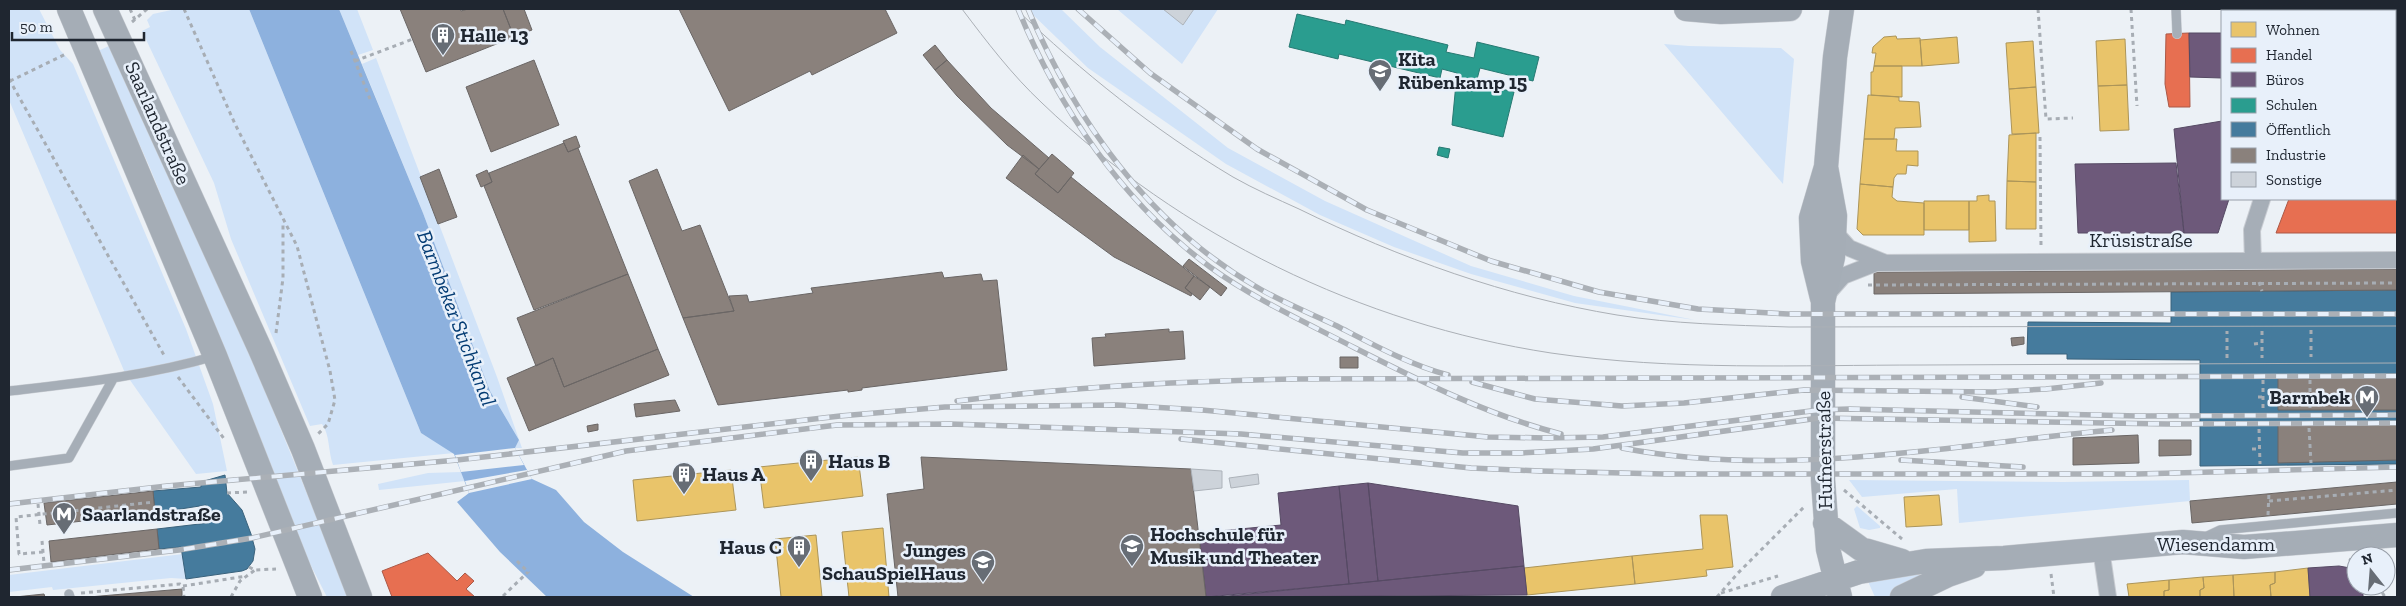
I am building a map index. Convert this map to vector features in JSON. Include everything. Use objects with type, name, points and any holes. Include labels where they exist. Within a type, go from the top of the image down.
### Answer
[{"type":"main road","name":"Saarlandstraße","points":[[69,9],[214,356],[310,597]]},
{"type":"main road","name":"Saarlandstraße","points":[[105,9],[260,349],[303,449],[360,597]]},
{"type":"main road","points":[[1686,9],[1721,12],[1790,9]]},
{"type":"main road","name":"Hufnerstraße","points":[[1823,302],[1813,261],[1811,218],[1823,175],[1842,9]]},
{"type":"main road","name":"Hufnerstraße","points":[[1823,175],[1833,200],[1834,233],[1833,258],[1823,302],[1823,485],[1825,524],[1838,588]]},
{"type":"main road","points":[[1825,524],[1861,549],[1917,562]]},
{"type":"main road","name":"Wiesendamm","points":[[1781,586],[1838,588],[1917,562],[2004,558],[2197,542],[2244,547],[2397,535]]},
{"type":"main road","name":"Wiesendamm","points":[[1902,597],[1948,574],[2004,558]]},
{"type":"street","points":[[2252,261],[2252,230],[2262,200]]},
{"type":"street","name":"Krüsistraße","points":[[1834,233],[1854,251],[1885,262]]},
{"type":"street","name":"Krüsistraße","points":[[1823,302],[1837,281],[1850,272],[1869,264],[1885,262],[2397,260]]},
{"type":"street","points":[[2101,549],[2108,597]]},
{"type":"lane","points":[[2176,9],[2177,34]]},
{"type":"lane","points":[[9,391],[113,379],[171,368],[214,356]]},
{"type":"lane","points":[[9,466],[69,458],[113,379]]},
{"type":"lane","points":[[2197,542],[2220,530],[2397,513]]},
{"type":"path","points":[[130,9],[136,20],[147,9]]},
{"type":"path","points":[[184,9],[235,124],[297,246],[310,294],[335,400],[328,424],[303,449]]},
{"type":"path","points":[[2038,9],[2046,120],[2073,118]]},
{"type":"path","points":[[2131,9],[2137,106]]},
{"type":"path","points":[[355,61],[412,39]]},
{"type":"path","points":[[84,46],[9,80],[171,368],[229,446]]},
{"type":"path","points":[[351,51],[370,100]]},
{"type":"path","points":[[2040,137],[2041,262]]},
{"type":"path","points":[[260,349],[275,338],[279,323],[283,278],[283,220]]},
{"type":"path","points":[[1850,272],[1859,284],[1864,286],[2397,283]]},
{"type":"path","points":[[2310,330],[2311,358]]},
{"type":"path","points":[[2227,331],[2227,358]]},
{"type":"path","points":[[2262,331],[2262,358]]},
{"type":"path","points":[[2254,344],[2262,343]]},
{"type":"path","points":[[2263,380],[2264,410]]},
{"type":"path","points":[[2310,380],[2310,410]]},
{"type":"path","points":[[2258,397],[2263,397]]},
{"type":"path","points":[[2310,428],[2311,462]]},
{"type":"path","points":[[2259,429],[2260,464]]},
{"type":"path","points":[[2252,449],[2260,449]]},
{"type":"path","points":[[1717,597],[1823,485],[1846,491],[1917,562]]},
{"type":"path","points":[[2269,501],[2397,490]]},
{"type":"path","points":[[227,493],[252,491]]},
{"type":"path","points":[[43,552],[19,554],[16,517],[154,502]]},
{"type":"path","points":[[38,504],[40,525]]},
{"type":"path","points":[[42,541],[44,563]]},
{"type":"path","points":[[503,596],[528,573],[517,561]]},
{"type":"path","points":[[249,567],[255,570],[276,569]]},
{"type":"path","points":[[231,597],[240,581],[255,570]]},
{"type":"path","points":[[69,596],[180,584],[183,586],[247,576]]},
{"type":"path","points":[[183,586],[184,597]]},
{"type":"path","points":[[1721,593],[1781,586]]},
{"type":"shaded area","points":[[9,9],[39,9],[60,50],[73,64],[186,329],[213,404],[227,471],[196,474],[125,373],[9,100]]},
{"type":"shaded area","points":[[176,9],[249,9],[421,433],[454,453],[333,465],[325,428],[322,424],[310,426],[231,239],[214,183],[142,31],[150,27],[147,20],[153,14]]},
{"type":"shaded area","points":[[339,9],[357,9],[373,50],[358,55]]},
{"type":"shaded area","points":[[1027,9],[1061,9],[1100,47],[1228,148],[1325,201],[1471,266],[1574,296],[1695,320],[1575,303],[1471,274],[1394,247],[1320,215],[1226,164],[1088,68]]},
{"type":"shaded area","points":[[1117,9],[1218,9],[1182,64]]},
{"type":"shaded area","points":[[1664,44],[1781,48],[1794,59],[1783,184]]},
{"type":"shaded area","points":[[111,45],[222,285],[349,597],[327,597],[307,558],[150,168],[98,51]]},
{"type":"shaded area","points":[[376,58],[522,448],[515,448],[519,440],[490,391],[423,213],[362,64]]},
{"type":"shaded area","points":[[461,472],[465,481],[379,490],[378,484],[428,473]]},
{"type":"shaded area","points":[[1849,480],[2064,482],[2189,480],[2190,501],[1959,523],[1957,489],[1862,497]]},
{"type":"shaded area","points":[[1857,506],[1880,528],[1869,530],[1860,528],[1854,509]]},
{"type":"shaded area","points":[[183,554],[186,579],[171,578],[53,590],[52,587],[9,592],[9,575]]},
{"type":"shaded area","points":[[1947,565],[1891,597],[1875,597],[1866,577]]},
{"type":"water","name":"Barmbeker Stichkanal","points":[[249,9],[339,9],[423,213],[490,391],[519,440],[515,448],[532,479],[556,490],[584,522],[623,552],[694,597],[547,597],[500,552],[457,502],[469,493],[454,454],[421,433]]},
{"type":"pier","points":[[515,448],[524,465],[461,472],[455,455]]},
{"type":"pier","points":[[527,470],[532,479],[469,493],[465,481]]},
{"type":"building: Wohnen","points":[[1896,36],[1897,39],[1920,38],[1922,66],[1874,66],[1876,53],[1872,53],[1873,47],[1884,37]]},
{"type":"building: Wohnen","points":[[1957,37],[1959,63],[1922,66],[1920,40]]},
{"type":"building: Wohnen","points":[[2125,39],[2127,85],[2098,86],[2096,41]]},
{"type":"building: Wohnen","points":[[2033,41],[2036,87],[2009,89],[2006,43]]},
{"type":"building: Wohnen","points":[[1874,66],[1902,66],[1902,97],[1871,95],[1871,72],[1873,72]]},
{"type":"building: Wohnen","points":[[2127,85],[2129,130],[2100,131],[2098,86]]},
{"type":"building: Wohnen","points":[[2036,87],[2039,133],[2012,134],[2009,89]]},
{"type":"building: Wohnen","points":[[1868,95],[1899,97],[1899,101],[1919,102],[1921,127],[1895,128],[1894,139],[1864,139]]},
{"type":"building: Wohnen","points":[[2036,133],[2036,182],[2007,181],[2009,135]]},
{"type":"building: Wohnen","points":[[1864,139],[1897,139],[1896,151],[1918,151],[1918,166],[1907,165],[1906,174],[1897,174],[1894,178],[1893,187],[1860,184]]},
{"type":"building: Wohnen","points":[[2007,181],[2036,182],[2036,229],[2006,229]]},
{"type":"building: Wohnen","points":[[1860,184],[1893,187],[1892,197],[1897,201],[1924,203],[1924,235],[1863,235],[1857,229]]},
{"type":"building: Wohnen","points":[[1989,195],[1989,201],[1995,201],[1996,241],[1969,242],[1969,201],[1977,201],[1977,196]]},
{"type":"building: Wohnen","points":[[1924,201],[1969,201],[1969,230],[1924,230]]},
{"type":"building: Wohnen","name":"Haus B","points":[[858,457],[863,496],[764,508],[759,467]]},
{"type":"building: Wohnen","name":"Haus A","points":[[731,470],[736,510],[637,521],[633,480]]},
{"type":"building: Wohnen","points":[[1939,495],[1942,525],[1906,527],[1904,497]]},
{"type":"building: Wohnen","points":[[1700,515],[1727,515],[1733,567],[1706,570],[1707,576],[1635,584],[1632,556],[1703,549]]},
{"type":"building: Wohnen","points":[[883,528],[889,597],[849,597],[842,532]]},
{"type":"building: Wohnen","name":"Haus C","points":[[816,535],[822,597],[781,597],[775,539]]},
{"type":"building: Wohnen","points":[[1632,556],[1635,584],[1527,595],[1524,568]]},
{"type":"building: Wohnen","points":[[2308,568],[2310,597],[2271,597],[2270,585],[2275,583],[2275,572]]},
{"type":"building: Wohnen","points":[[2275,572],[2275,583],[2270,585],[2271,597],[2234,597],[2233,575]]},
{"type":"building: Wohnen","points":[[2233,575],[2234,597],[2200,597],[2200,590],[2204,588],[2203,577]]},
{"type":"building: Wohnen","points":[[2203,577],[2204,588],[2200,590],[2200,597],[2164,597],[2164,591],[2169,590],[2169,580]]},
{"type":"building: Wohnen","points":[[2169,580],[2169,590],[2164,591],[2164,597],[2129,597],[2127,584]]},
{"type":"building: Handel","points":[[2397,30],[2397,233],[2276,233],[2289,200],[2396,200]]},
{"type":"building: Handel","points":[[2189,33],[2190,107],[2169,107],[2165,84],[2166,34]]},
{"type":"building: Handel","points":[[2197,327],[2397,328],[2397,358],[2198,358]]},
{"type":"building: Handel","points":[[428,553],[457,581],[465,573],[474,581],[466,589],[475,597],[392,597],[382,571]]},
{"type":"building: Büros","points":[[2189,33],[2221,33],[2221,78],[2190,77]]},
{"type":"building: Büros","points":[[2221,121],[2221,200],[2229,200],[2218,233],[2184,233],[2174,129]]},
{"type":"building: Büros","points":[[2176,163],[2184,233],[2078,233],[2075,164]]},
{"type":"building: Büros","points":[[1368,483],[1378,581],[1349,584],[1339,486]]},
{"type":"building: Büros","points":[[1368,483],[1518,506],[1524,566],[1378,581]]},
{"type":"building: Büros","points":[[1339,486],[1349,584],[1206,597],[1199,533],[1281,525],[1278,493]]},
{"type":"building: Büros","points":[[1524,566],[1527,595],[1218,597],[1378,581]]},
{"type":"building: Büros","points":[[2346,567],[2346,596],[2363,597],[2310,597],[2308,568]]},
{"type":"building: Schulen","points":[[1297,14],[1345,25],[1346,20],[1448,45],[1446,52],[1474,58],[1477,42],[1539,57],[1533,81],[1480,68],[1476,83],[1514,92],[1503,137],[1452,125],[1457,73],[1442,69],[1440,78],[1339,54],[1338,59],[1289,47]]},
{"type":"building: Schulen","points":[[1439,147],[1450,149],[1448,158],[1437,155]]},
{"type":"building: Öffentlich","points":[[2397,290],[2397,464],[2200,466],[2200,360],[2067,359],[2067,354],[2027,354],[2028,322],[2171,323],[2171,292]]},
{"type":"building: Öffentlich","points":[[225,475],[227,493],[242,510],[251,534],[255,549],[253,561],[247,569],[242,571],[186,579],[181,547],[159,549],[157,529],[208,523],[206,505],[155,513],[153,491],[201,487],[201,482]]},
{"type":"building: Industrie","name":"Halle 13","points":[[400,9],[460,9],[461,11],[468,9],[503,9],[514,37],[426,72]]},
{"type":"building: Industrie","points":[[503,9],[524,9],[532,30],[514,37]]},
{"type":"building: Industrie","points":[[679,9],[885,9],[897,33],[812,75],[810,71],[729,111]]},
{"type":"building: Industrie","points":[[935,45],[947,60],[935,70],[923,55]]},
{"type":"building: Industrie","points":[[534,60],[559,125],[491,152],[466,87]]},
{"type":"building: Industrie","points":[[947,60],[991,108],[1049,158],[1039,169],[1007,145],[957,96],[935,70]]},
{"type":"building: Industrie","points":[[576,136],[580,147],[568,152],[563,141]]},
{"type":"building: Industrie","points":[[564,143],[568,152],[578,148],[628,274],[534,310],[484,186],[492,182],[489,173]]},
{"type":"building: Industrie","points":[[1052,154],[1074,173],[1058,193],[1035,174]]},
{"type":"building: Industrie","points":[[1023,155],[1039,169],[1035,174],[1058,193],[1071,177],[1194,276],[1185,288],[1192,294],[1191,296],[1114,257],[1006,178]]},
{"type":"building: Industrie","points":[[439,169],[457,217],[438,224],[420,177]]},
{"type":"building: Industrie","points":[[657,169],[682,231],[700,225],[734,311],[683,318],[629,181]]},
{"type":"building: Industrie","points":[[487,170],[492,182],[481,187],[476,175]]},
{"type":"building: Industrie","points":[[1189,259],[1227,288],[1221,296],[1183,266]]},
{"type":"building: Industrie","points":[[2397,269],[2397,290],[1874,294],[1874,272]]},
{"type":"building: Industrie","points":[[942,272],[944,278],[981,274],[983,281],[997,280],[1007,370],[862,388],[862,390],[848,392],[848,390],[718,405],[683,318],[734,311],[729,296],[747,295],[749,302],[813,293],[811,288]]},
{"type":"building: Industrie","points":[[628,274],[658,349],[564,387],[553,358],[536,366],[517,318]]},
{"type":"building: Industrie","points":[[1194,276],[1210,287],[1200,300],[1185,288]]},
{"type":"building: Industrie","points":[[1169,329],[1169,332],[1183,331],[1185,359],[1094,366],[1092,338],[1106,337],[1105,334]]},
{"type":"building: Industrie","points":[[2024,337],[2024,344],[2012,346],[2011,338]]},
{"type":"building: Industrie","points":[[658,349],[669,375],[529,431],[507,378],[553,358],[564,387]]},
{"type":"building: Industrie","points":[[1340,357],[1358,357],[1358,368],[1340,368]]},
{"type":"building: Industrie","points":[[2397,375],[2397,410],[2278,410],[2278,376]]},
{"type":"building: Industrie","points":[[675,400],[680,411],[636,417],[634,404]]},
{"type":"building: Industrie","points":[[2397,423],[2397,460],[2278,463],[2278,424]]},
{"type":"building: Industrie","points":[[598,424],[598,430],[588,432],[587,426]]},
{"type":"building: Industrie","points":[[2138,435],[2139,463],[2073,465],[2073,438]]},
{"type":"building: Industrie","points":[[2159,440],[2191,440],[2191,455],[2159,456]]},
{"type":"building: Industrie","points":[[921,457],[1191,469],[1206,597],[898,597],[887,494],[924,489]]},
{"type":"building: Industrie","points":[[2397,482],[2397,504],[2192,523],[2190,501]]},
{"type":"building: Industrie","points":[[153,491],[155,513],[47,525],[44,503]]},
{"type":"building: Industrie","points":[[157,529],[159,549],[51,562],[49,541]]},
{"type":"building: Industrie","points":[[182,589],[182,597],[89,597]]},
{"type":"building: Industrie","points":[[44,594],[45,597],[15,597]]},
{"type":"building: Sonstige","points":[[1163,9],[1194,9],[1183,25]]},
{"type":"building: Sonstige","points":[[1191,469],[1222,471],[1222,488],[1194,491]]},
{"type":"building: Sonstige","points":[[1258,474],[1259,484],[1231,488],[1229,478]]},
{"type":"tram line","points":[[962,9],[1010,70],[1042,103],[1096,151],[1153,194],[1214,233],[1277,267],[1343,296],[1411,320],[1480,339],[1551,353],[1597,359],[1690,365],[2397,363]]},
{"type":"tram line","points":[[1016,9],[1067,55],[1147,120],[1204,159],[1241,181],[1375,244],[1454,274],[1535,298],[1617,315],[1659,320],[1702,324],[1789,327],[2397,326]]},
{"type":"railway","points":[[1018,9],[1034,46],[1053,82],[1073,117],[1096,151],[1149,213],[1178,242],[1244,290],[1380,361],[1456,397],[1507,417],[1561,434]]},
{"type":"railway","points":[[1028,9],[1068,90],[1093,129],[1119,166],[1181,232],[1217,261],[1265,292],[1391,353],[1420,366],[1448,375]]},
{"type":"railway","points":[[1078,9],[1150,73],[1257,149],[1367,210],[1491,261],[1599,292],[1698,309],[1788,314],[2397,314]]},
{"type":"railway","points":[[957,401],[1041,392],[1126,386],[1210,381],[1295,379],[2397,376]]},
{"type":"railway","points":[[1472,382],[1535,399],[1622,406],[1684,403],[1804,390],[1993,392],[2101,383]]},
{"type":"railway","points":[[1962,397],[2037,407]]},
{"type":"railway","points":[[9,504],[167,486],[457,460],[840,416],[945,407],[1117,405],[1202,410],[1488,437],[1547,438],[1603,437],[1819,410],[1849,409],[2138,416],[2397,415]]},
{"type":"railway","points":[[9,570],[179,550],[252,538],[626,451],[837,425],[950,424],[1241,434],[1463,453],[1521,453],[1593,449],[1819,418],[2167,424],[2397,423]]},
{"type":"railway","points":[[1622,448],[1683,457],[1744,460],[1806,460],[1867,456],[2112,430]]},
{"type":"railway","points":[[1181,439],[1471,468],[1664,474],[2137,474],[2397,467]]},
{"type":"railway","points":[[1901,460],[2023,467]]},
{"type":"place","name":"Halle 13","points":[[443,56]]},
{"type":"place","name":"Kita Rübenkamp 15","points":[[1380,92]]},
{"type":"place","name":"Barmbek","points":[[2367,418]]},
{"type":"place","name":"Haus B","points":[[811,482]]},
{"type":"place","name":"Haus A","points":[[684,495]]},
{"type":"place","name":"Saarlandstraße","points":[[64,535]]},
{"type":"place","name":"Hochschule für Musik und Theater","points":[[1132,567]]},
{"type":"place","name":"Haus C","points":[[799,568]]},
{"type":"place","name":"Junges SchauSpielHaus","points":[[983,583]]}]
